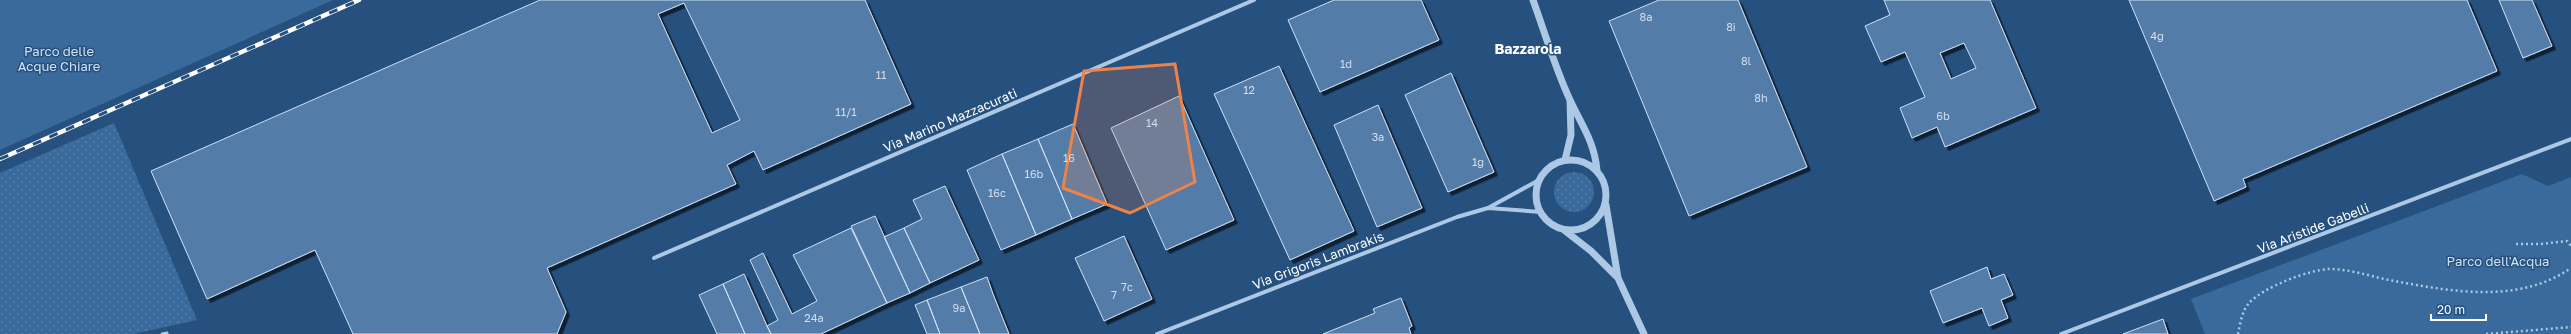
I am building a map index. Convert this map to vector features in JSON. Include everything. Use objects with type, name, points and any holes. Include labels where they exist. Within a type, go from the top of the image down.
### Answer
[{"type":"street","name":"Via Marino Mazzacurati","points":[[654,258],[1254,0]]},
{"type":"street","points":[[1533,0],[1570,100],[1589,134],[1596,154],[1597,170]]},
{"type":"street","points":[[1565,160],[1571,134],[1570,100]]},
{"type":"street","name":"Via Aristide Gabelli","points":[[2061,334],[2571,139]]},
{"type":"street","points":[[1618,278],[1591,250],[1562,229],[1553,225],[1540,212],[1537,202],[1539,180],[1546,171],[1565,160],[1576,160],[1588,163],[1597,170],[1606,186],[1606,203],[1618,278],[1644,334]]},
{"type":"street","name":"Via Grigoris Lambrakis","points":[[1157,334],[1457,217],[1488,208],[1539,180]]},
{"type":"street","points":[[1562,229],[1573,230],[1584,228],[1594,222],[1606,203]]},
{"type":"street","name":"Via Grigoris Lambrakis","points":[[1488,208],[1540,212]]},
{"type":"lane","points":[[162,334],[167,333]]},
{"type":"path","points":[[2516,244],[2541,244],[2567,241],[2571,246]]},
{"type":"path","points":[[2238,334],[2244,311],[2249,303],[2260,295],[2286,281],[2328,269],[2348,270],[2440,289],[2483,292],[2528,287],[2548,281],[2571,268]]},
{"type":"path","points":[[2486,334],[2571,327]]},
{"type":"highlighted area","points":[[1175,64],[1195,182],[1130,213],[1063,188],[1084,71]]},
{"type":"green space","name":"Parco delle Acque Chiare","points":[[0,0],[333,0],[0,150]]},
{"type":"green space","points":[[114,123],[197,320],[133,334],[0,334],[0,173]]},
{"type":"green space","points":[[1578,172],[1585,175],[1591,181],[1594,192],[1593,200],[1585,209],[1578,212],[1570,212],[1563,209],[1555,200],[1554,188],[1557,181],[1566,173]]},
{"type":"green space","name":"Parco dell'Acqua","points":[[2522,174],[2548,186],[2571,177],[2571,334],[2205,334],[2191,299]]},
{"type":"building","points":[[540,0],[865,0],[911,104],[763,170],[754,151],[727,165],[736,184],[547,268],[566,312],[557,334],[353,334],[315,250],[207,299],[151,171]],"holes":[[[684,3],[740,120],[712,133],[658,14]]]},
{"type":"building","points":[[1334,0],[1421,0],[1439,40],[1320,92],[1288,20]]},
{"type":"building","points":[[1659,0],[1738,0],[1807,167],[1689,216],[1609,21]]},
{"type":"building","points":[[1884,0],[1990,0],[2036,108],[1945,147],[1937,127],[1912,138],[1900,108],[1925,97],[1905,52],[1881,62],[1865,26],[1890,15]],"holes":[[[1964,43],[1976,68],[1951,79],[1940,53]]]},
{"type":"building","points":[[2129,0],[2467,0],[2497,71],[2243,179],[2246,187],[2214,201]]},
{"type":"building","points":[[2499,0],[2532,0],[2552,46],[2523,58]]},
{"type":"building","points":[[1279,66],[1354,231],[1290,260],[1214,94]]},
{"type":"building","points":[[1451,73],[1494,172],[1448,192],[1405,95]]},
{"type":"building","points":[[1179,96],[1234,220],[1166,250],[1111,128]]},
{"type":"building","points":[[1378,105],[1422,208],[1377,227],[1334,125]]},
{"type":"building","points":[[1073,124],[1107,204],[1072,219],[1038,139]]},
{"type":"building","points":[[1038,139],[1072,219],[1036,235],[1002,154]]},
{"type":"building","points":[[1002,154],[1036,235],[1001,250],[967,170]]},
{"type":"building","points":[[945,186],[979,260],[930,283],[904,228],[922,219],[913,200]]},
{"type":"building","points":[[875,216],[910,293],[887,303],[851,226]]},
{"type":"building","points":[[851,228],[887,303],[821,334],[771,334],[767,326],[778,320],[750,260],[763,253],[792,314],[817,301],[793,255]]},
{"type":"building","points":[[904,228],[930,283],[910,293],[884,237]]},
{"type":"building","points":[[1124,236],[1152,299],[1104,321],[1075,258]]},
{"type":"building","points":[[1987,267],[1991,279],[2004,274],[2013,295],[2001,300],[2008,318],[1989,326],[1982,308],[1943,323],[1930,291]]},
{"type":"building","points":[[744,274],[771,334],[745,334],[723,284]]},
{"type":"building","points":[[987,277],[1009,334],[980,334],[961,287]]},
{"type":"building","points":[[723,284],[745,334],[717,334],[699,295]]},
{"type":"building","points":[[961,287],[980,334],[940,334],[927,300]]},
{"type":"building","points":[[1401,298],[1412,326],[1409,328],[1411,334],[1323,334],[1375,313],[1373,309]]},
{"type":"building","points":[[927,300],[940,334],[927,334],[915,305]]},
{"type":"building","points":[[2163,319],[2168,334],[2123,334]]},
{"type":"railway","points":[[0,159],[359,0]]},
{"type":"district","name":"Bazzarola","points":[[1528,48]]}]
